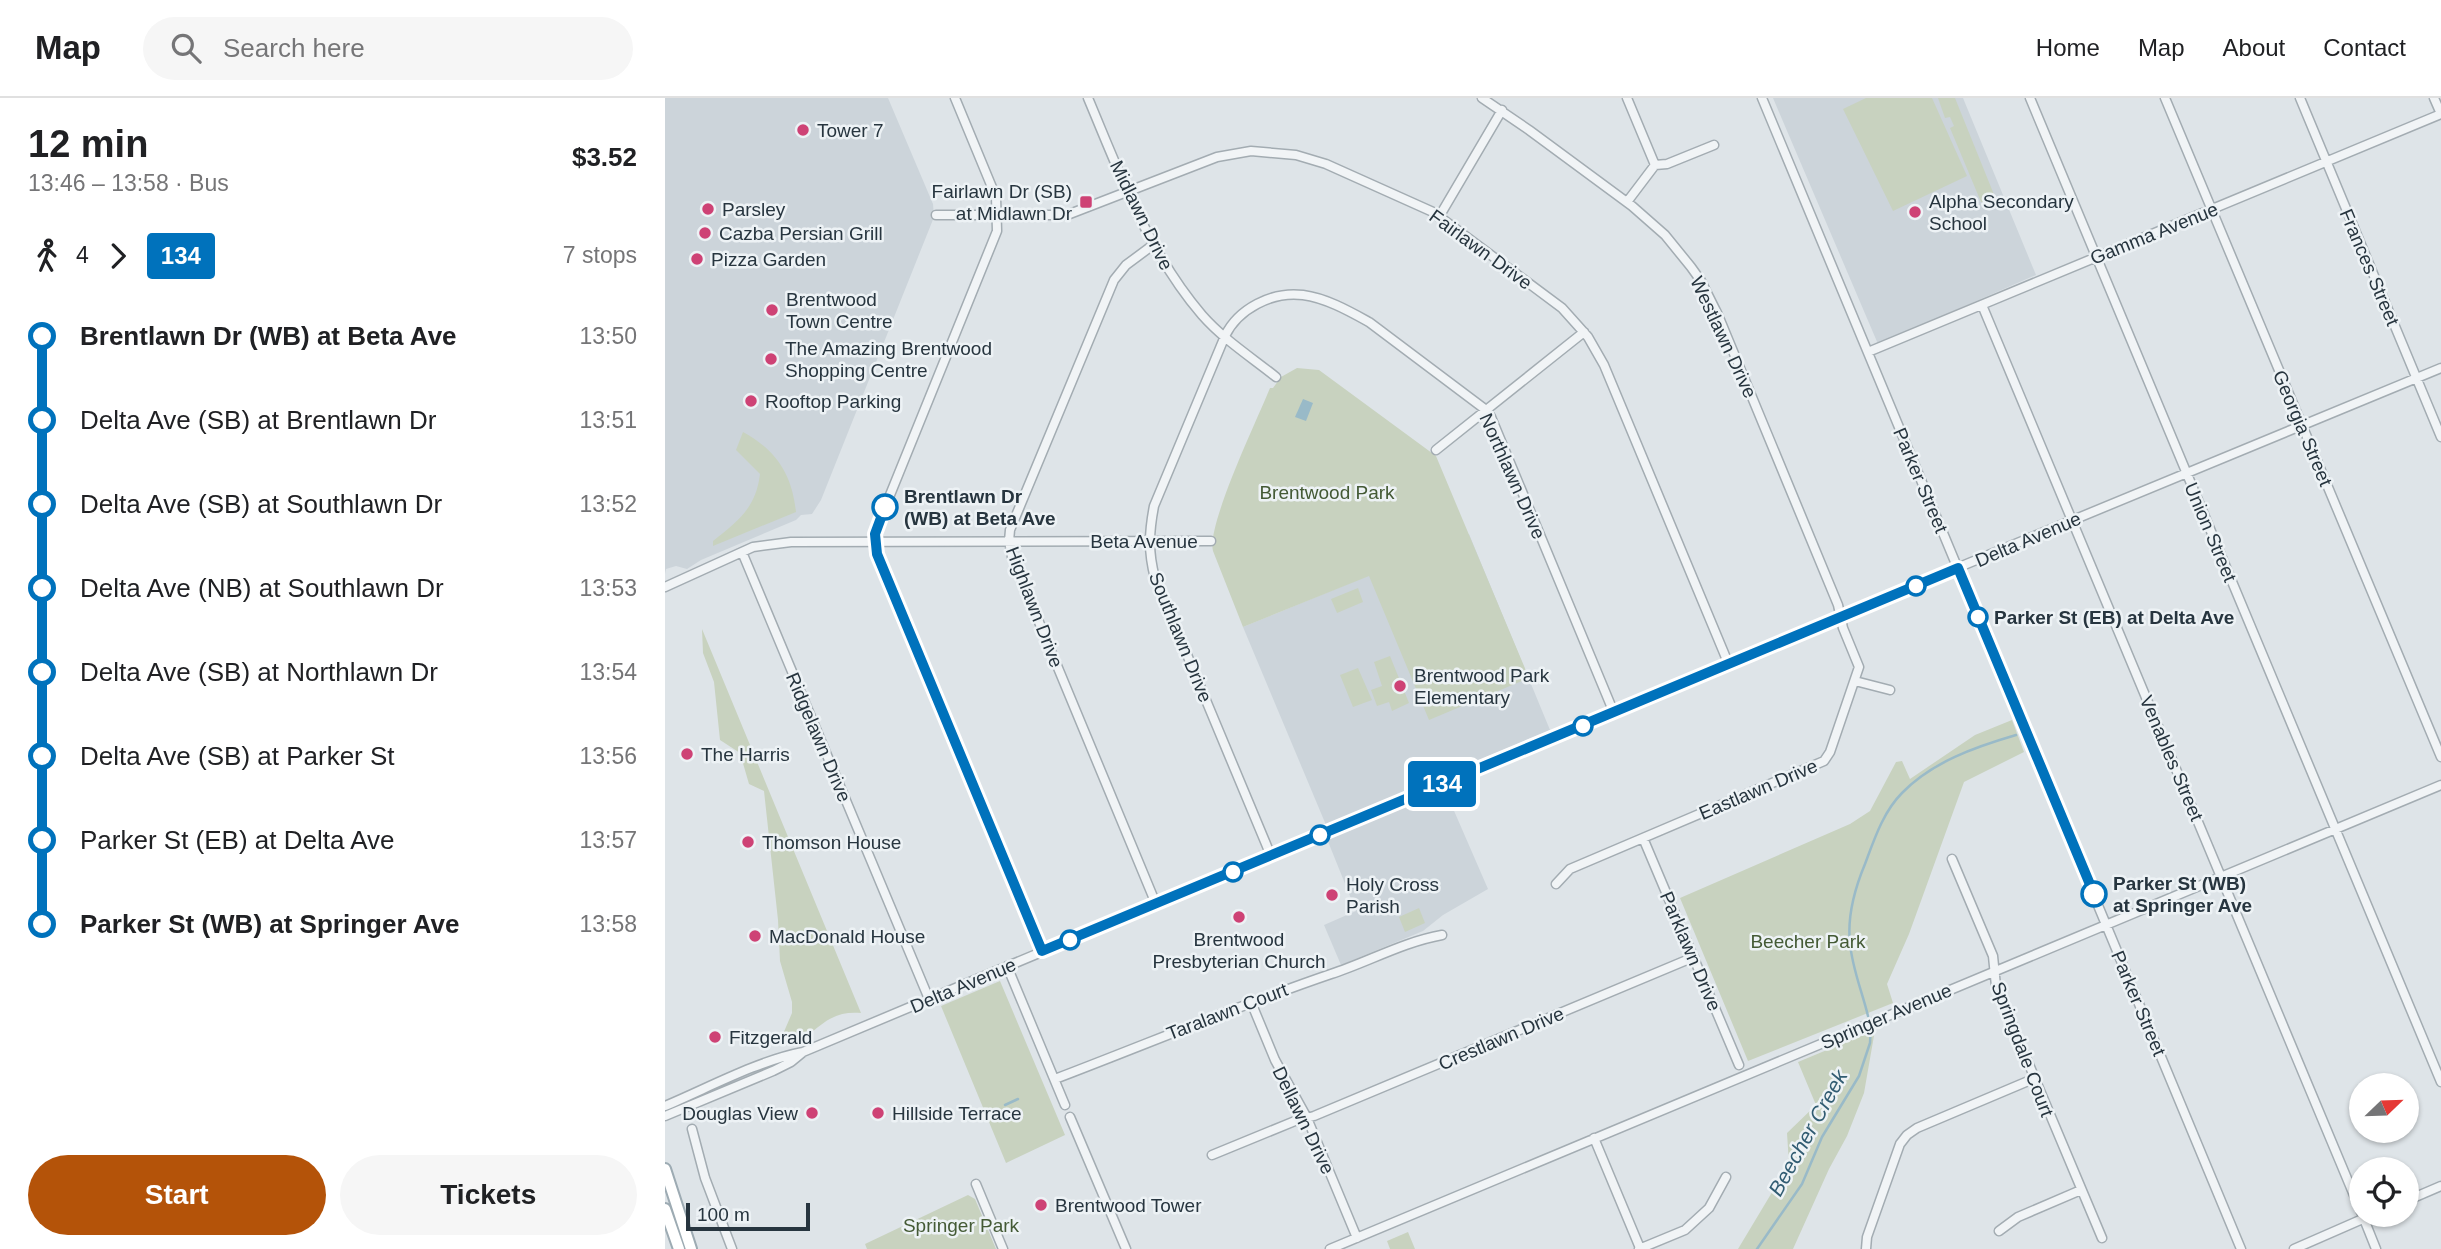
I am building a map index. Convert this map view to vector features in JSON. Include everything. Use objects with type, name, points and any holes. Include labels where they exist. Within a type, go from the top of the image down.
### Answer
[{"type":"main road","points":[[665,1169],[691,1249]]},
{"type":"main road","points":[[665,1209],[679,1249]]},
{"type":"street","points":[[955,98],[993,188],[998,216],[995,241],[875,532],[874,541],[882,567],[1042,951]]},
{"type":"street","name":"Midlawn Drive","points":[[1089,98],[1128,192],[1153,245],[1174,279],[1202,315],[1276,377]]},
{"type":"street","name":"Westlawn Drive","points":[[1482,98],[1655,225],[1701,281],[1838,605],[1841,618]]},
{"type":"street","points":[[1627,98],[1655,166]]},
{"type":"street","name":"Parker Street","points":[[1762,98],[2241,1249]]},
{"type":"street","name":"Union Street","points":[[2030,98],[2441,1082]]},
{"type":"street","name":"Georgia Street","points":[[2165,98],[2441,757]]},
{"type":"street","name":"Frances Street","points":[[2300,98],[2441,437]]},
{"type":"street","points":[[2434,98],[2441,114]]},
{"type":"street","points":[[1439,217],[1501,110]]},
{"type":"street","name":"Gamma Avenue","points":[[1868,352],[2441,114]]},
{"type":"street","points":[[1627,202],[1655,166],[1667,164],[1714,145]]},
{"type":"street","name":"Fairlawn Drive","points":[[936,215],[1067,215],[1208,159],[1238,153],[1278,152],[1326,164],[1439,217],[1556,303],[1584,332],[1604,365],[1729,665]]},
{"type":"street","name":"Highlawn Drive","points":[[1153,245],[1126,265],[1114,279],[1010,530],[1009,541],[1012,557],[1156,904]]},
{"type":"street","name":"Northlawn Drive","points":[[1225,336],[1231,324],[1241,315],[1271,299],[1303,295],[1325,301],[1369,322],[1486,410],[1614,713]]},
{"type":"street","name":"Venables Street","points":[[1982,305],[2349,1184]]},
{"type":"street","points":[[1436,450],[1584,332]]},
{"type":"street","name":"Southlawn Drive","points":[[1225,336],[1154,506],[1149,555],[1155,578],[1271,856]]},
{"type":"street","name":"Delta Avenue","points":[[665,1106],[771,1062],[803,1052],[2441,368]]},
{"type":"street","name":"Beta Avenue","points":[[665,587],[742,552],[763,545],[791,542],[1211,541]]},
{"type":"street","name":"Ridgelawn Drive","points":[[742,552],[929,999]]},
{"type":"street","name":"Eastlawn Drive","points":[[1556,884],[1570,869],[1824,761],[1831,752],[1859,667],[1841,618]]},
{"type":"street","points":[[1855,681],[1890,690]]},
{"type":"street","name":"Springer Avenue","points":[[1330,1249],[2441,785]]},
{"type":"street","name":"Parklawn Drive","points":[[1643,838],[1739,1065]]},
{"type":"street","name":"Springdale Court","points":[[1952,859],[1994,960],[1996,986],[2102,1238]]},
{"type":"street","name":"Taralawn Court","points":[[1055,1079],[1251,1002],[1425,938],[1442,935]]},
{"type":"street","name":"Crestlawn Drive","points":[[1212,1155],[1694,957]]},
{"type":"street","points":[[1007,966],[1065,1105]]},
{"type":"street","name":"Dellawn Drive","points":[[1251,1002],[1275,1060],[1307,1118],[1357,1238]]},
{"type":"street","name":"Delta Avenue","points":[[665,1116],[773,1071],[803,1052]]},
{"type":"street","points":[[1866,1249],[1867,1237],[1901,1144],[1907,1135],[1917,1128],[2033,1079]]},
{"type":"street","points":[[1070,1117],[1126,1249]]},
{"type":"street","points":[[692,1129],[705,1178],[732,1249]]},
{"type":"street","points":[[1594,1138],[1640,1249],[1685,1230],[1709,1208],[1726,1177]]},
{"type":"street","points":[[976,1184],[1003,1249]]},
{"type":"street","points":[[2419,1195],[2441,1186]]},
{"type":"street","points":[[1999,1231],[2018,1217],[2081,1189]]},
{"type":"street","points":[[2294,1249],[2349,1222]]},
{"type":"street","name":"Venables Street","points":[[2367,1227],[2376,1249]]},
{"type":"shaded area","name":"The Amazing Brentwood Shopping Centre","points":[[665,98],[888,98],[933,204],[934,217],[821,500],[812,514],[801,515],[796,520],[701,560],[687,569],[676,566],[666,569],[665,574]]},
{"type":"shaded area","name":"Alpha Secondary School","points":[[1773,98],[1963,98],[2036,275],[1878,344]]},
{"type":"shaded area","name":"Brentwood Park Elementary","points":[[1469,534],[1550,730],[1326,825],[1243,627]]},
{"type":"shaded area","points":[[1445,790],[1488,889],[1443,915],[1423,931],[1341,965],[1324,925],[1356,911],[1327,839]]},
{"type":"green space","points":[[1866,98],[1932,98],[1967,176],[1893,211],[1843,109]]},
{"type":"green space","points":[[1938,98],[1955,98],[1997,202],[1981,202],[1950,128],[1954,126],[1950,117],[1945,118]]},
{"type":"green space","name":"Brentwood Park","points":[[1297,368],[1319,370],[1436,456],[1529,678],[1429,720],[1369,576],[1243,627],[1213,551],[1213,538],[1225,496],[1270,388],[1273,388],[1281,377]]},
{"type":"green space","points":[[743,432],[765,447],[780,464],[791,486],[796,512],[713,546],[713,541],[750,505],[758,486],[760,474],[736,450]]},
{"type":"green space","points":[[1358,588],[1363,602],[1337,613],[1331,599]]},
{"type":"green space","points":[[702,629],[861,1013],[846,1013],[834,1017],[811,1033],[783,1034],[792,1013],[792,1002],[780,961],[764,791],[749,784],[740,753],[720,740],[714,682],[703,653]]},
{"type":"green space","points":[[1390,656],[1409,703],[1392,711],[1389,702],[1377,706],[1371,690],[1382,686],[1374,662]]},
{"type":"green space","points":[[1358,668],[1372,700],[1353,707],[1340,675]]},
{"type":"green space","name":"Beecher Park","points":[[2012,720],[2024,752],[1964,782],[1909,934],[1887,984],[1893,1003],[1748,1061],[1680,898],[1850,824],[1870,811],[1896,762],[1902,761],[1910,779],[1975,735]]},
{"type":"green space","points":[[1419,908],[1425,923],[1405,932],[1399,917]]},
{"type":"green space","points":[[1000,981],[1065,1135],[1006,1163],[941,1006]]},
{"type":"green space","points":[[1875,1030],[1864,1093],[1847,1136],[1793,1249],[1738,1249],[1789,1164],[1787,1133],[1816,1105],[1798,1062]]},
{"type":"green space","name":"Springer Park","points":[[968,1195],[975,1199],[996,1249],[867,1249],[865,1244]]},
{"type":"green space","points":[[1408,1232],[1415,1249],[1390,1249],[1387,1241]]},
{"type":"water","points":[[1303,399],[1313,403],[1306,421],[1295,417]]},
{"type":"waterway","name":"Beecher Creek","points":[[1868,1016],[1853,961],[1850,923],[1858,883],[1884,817],[1902,793],[1940,764],[1970,750],[2016,735]]},
{"type":"waterway","name":"Beecher Creek","points":[[1757,1249],[1802,1184],[1822,1137],[1859,1076],[1870,1043],[1871,1024]]},
{"type":"waterway","points":[[1005,1105],[1018,1099]]},
{"type":"bus line","name":"134","points":[[885,507],[875,534],[875,549],[1042,951],[1958,568],[2094,894]]},
{"type":"place","name":"Tower 7","points":[[803,130]]},
{"type":"place","name":"Fairlawn Dr (SB) at Midlawn Dr","points":[[1086,202]]},
{"type":"place","name":"Parsley","points":[[708,209]]},
{"type":"place","name":"Alpha Secondary School","points":[[1915,212]]},
{"type":"place","name":"Cazba Persian Grill","points":[[705,233]]},
{"type":"place","name":"Pizza Garden","points":[[697,259]]},
{"type":"place","name":"Brentwood Town Centre","points":[[772,310]]},
{"type":"place","name":"The Amazing Brentwood Shopping Centre","points":[[771,359]]},
{"type":"place","name":"Rooftop Parking","points":[[751,401]]},
{"type":"place","name":"Brentlawn Dr (WB) at Beta Ave","points":[[885,507]]},
{"type":"place","name":"Parker St (EB) at Delta Ave","points":[[1978,617]]},
{"type":"place","name":"Brentwood Park Elementary","points":[[1400,686]]},
{"type":"place","name":"The Harris","points":[[687,754]]},
{"type":"place","name":"Thomson House","points":[[748,842]]},
{"type":"place","name":"Parker St (WB) at Springer Ave","points":[[2094,894]]},
{"type":"place","name":"Holy Cross Parish","points":[[1332,895]]},
{"type":"place","name":"Brentwood Presbyterian Church","points":[[1239,917]]},
{"type":"place","name":"MacDonald House","points":[[755,936]]},
{"type":"place","name":"Fitzgerald","points":[[715,1037]]},
{"type":"place","name":"Douglas View","points":[[812,1113]]},
{"type":"place","name":"Hillside Terrace","points":[[878,1113]]},
{"type":"place","name":"Brentwood Tower","points":[[1041,1205]]}]
